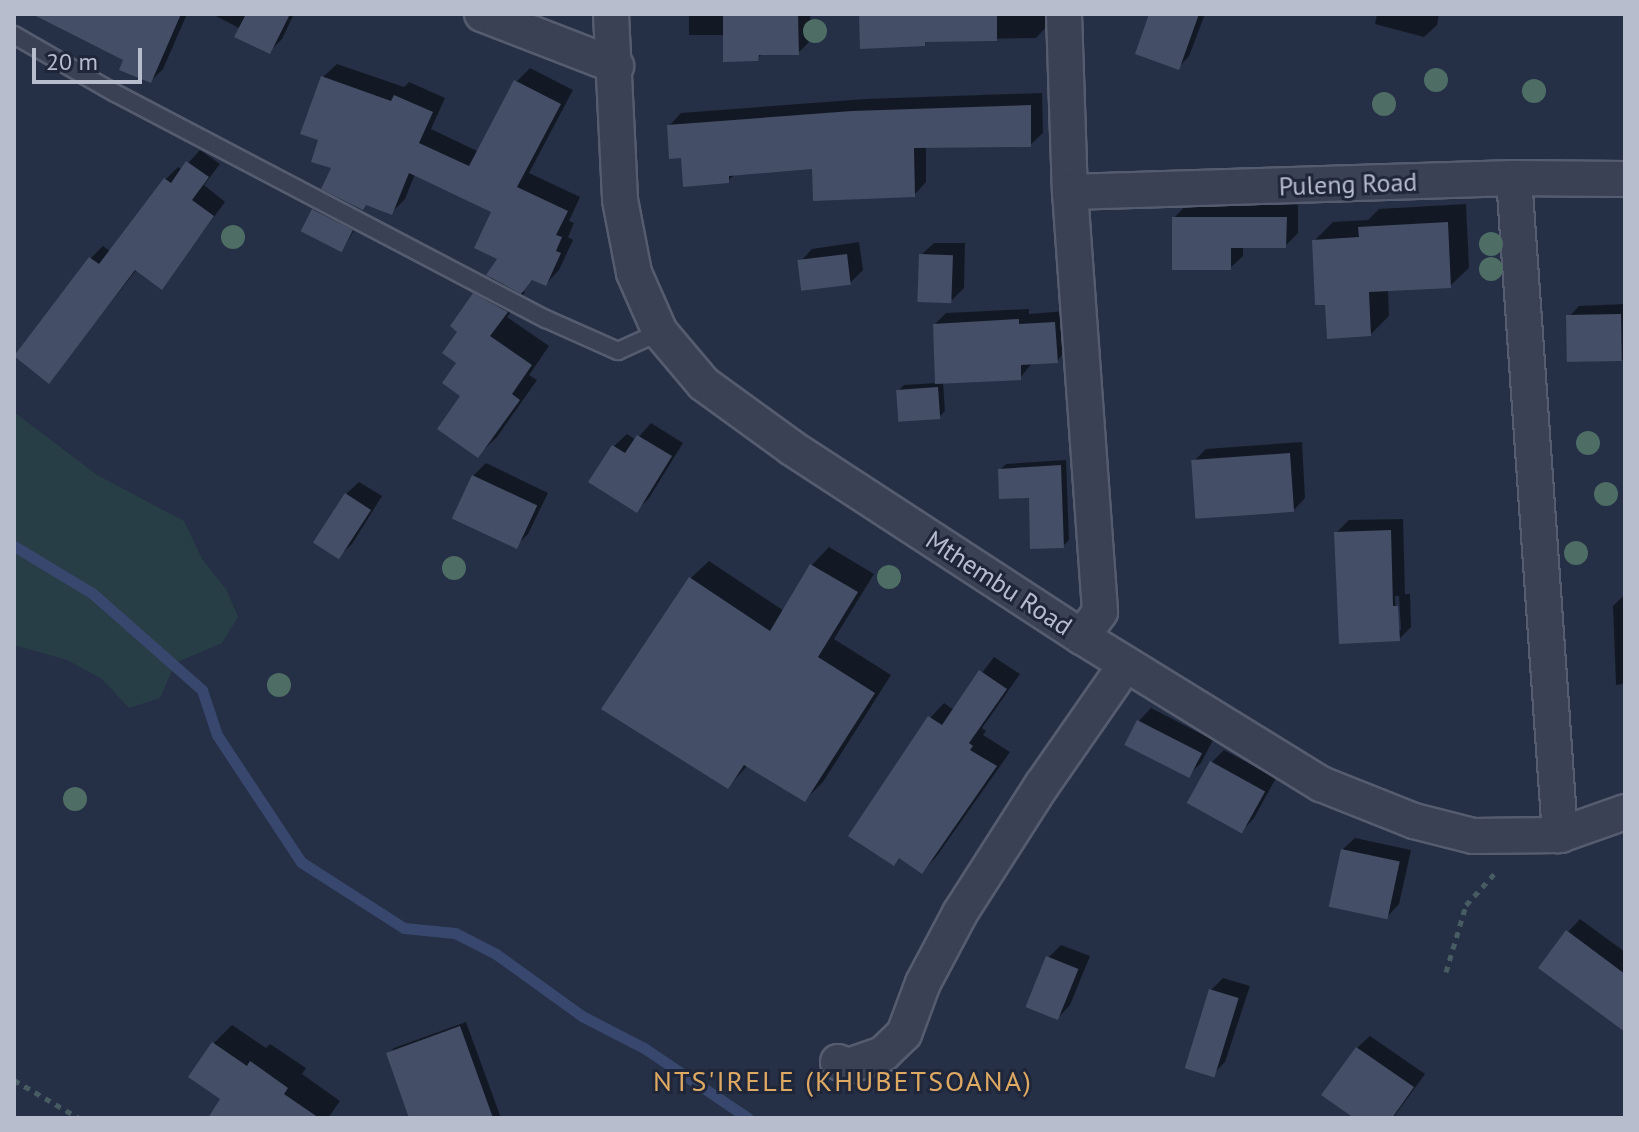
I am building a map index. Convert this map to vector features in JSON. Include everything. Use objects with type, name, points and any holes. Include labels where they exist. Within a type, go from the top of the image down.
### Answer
[{"type":"street","points":[[482,14],[616,66]]},
{"type":"street","name":"Mthembu Road","points":[[611,14],[616,66],[620,200],[634,273],[660,332],[704,384],[1082,637],[1321,784],[1414,821],[1473,836],[1560,835],[1625,812]]},
{"type":"street","points":[[1064,14],[1070,192],[1100,612],[1082,637]]},
{"type":"street","points":[[1514,178],[1560,835]]},
{"type":"street","name":"Puleng Road","points":[[1070,192],[1514,178],[1625,179]]},
{"type":"street","points":[[838,1062],[848,1066],[883,1054],[904,1034],[923,983],[960,913],[1042,785],[1126,664]]},
{"type":"lane","points":[[14,35],[115,93],[546,319],[618,351],[660,332]]},
{"type":"path","points":[[1446,972],[1466,905],[1508,861],[1519,836]]},
{"type":"path","points":[[14,1080],[79,1118]]},
{"type":"shaded area","points":[[14,412],[97,475],[184,521],[202,559],[226,589],[238,617],[222,643],[175,663],[160,698],[129,708],[102,679],[67,660],[14,645]]},
{"type":"building","points":[[32,14],[181,14],[151,83],[119,70],[123,60]]},
{"type":"building","points":[[246,14],[290,14],[270,54],[234,37]]},
{"type":"building","points":[[723,14],[798,14],[799,55],[759,55],[758,61],[723,62]]},
{"type":"building","points":[[859,14],[997,14],[997,41],[925,42],[925,46],[860,49]]},
{"type":"building","points":[[1149,14],[1199,14],[1179,70],[1135,54]]},
{"type":"building","points":[[321,76],[391,101],[394,95],[433,112],[419,143],[469,166],[514,80],[561,104],[517,187],[568,211],[556,235],[562,237],[556,251],[561,253],[546,286],[532,280],[521,294],[486,275],[497,259],[474,248],[491,212],[409,173],[392,215],[366,205],[363,210],[321,189],[331,168],[311,162],[318,140],[300,134]]},
{"type":"building","points":[[1031,105],[1031,147],[914,148],[915,197],[813,201],[812,169],[729,176],[729,183],[683,187],[681,158],[669,159],[667,125],[852,111]]},
{"type":"building","points":[[186,161],[209,177],[192,200],[214,216],[162,290],[135,270],[49,384],[14,356],[89,257],[99,264],[164,178],[171,183]]},
{"type":"building","points":[[312,209],[353,230],[342,252],[301,231]]},
{"type":"building","points":[[1172,217],[1287,217],[1286,248],[1231,248],[1231,270],[1172,270]]},
{"type":"building","points":[[1448,222],[1451,288],[1369,292],[1371,336],[1327,339],[1325,305],[1315,305],[1312,240],[1359,237],[1358,227]]},
{"type":"building","points":[[847,254],[851,285],[801,291],[797,260]]},
{"type":"building","points":[[919,254],[953,255],[951,303],[917,302]]},
{"type":"building","points":[[473,293],[508,312],[490,336],[532,365],[512,394],[520,400],[478,458],[437,429],[460,396],[442,383],[456,363],[442,353],[457,332],[450,326]]},
{"type":"building","points":[[1621,314],[1622,361],[1567,362],[1566,315]]},
{"type":"building","points":[[1019,319],[1019,324],[1055,322],[1058,363],[1021,365],[1021,380],[935,384],[933,324]]},
{"type":"building","points":[[938,387],[940,419],[898,422],[896,390]]},
{"type":"building","points":[[637,435],[672,456],[637,513],[588,482],[612,445],[625,453]]},
{"type":"building","points":[[1290,453],[1294,512],[1195,519],[1191,460]]},
{"type":"building","points":[[1061,465],[1064,548],[1030,549],[1029,498],[999,499],[998,469]]},
{"type":"building","points":[[472,475],[537,505],[517,549],[452,519]]},
{"type":"building","points":[[345,493],[371,510],[339,559],[313,542]]},
{"type":"building","points":[[1391,530],[1393,606],[1398,606],[1400,641],[1339,644],[1334,532]]},
{"type":"building","points":[[810,564],[858,592],[818,657],[875,693],[805,802],[744,765],[728,789],[601,709],[689,577],[770,631]]},
{"type":"building","points":[[979,670],[1007,689],[969,743],[973,746],[970,750],[997,766],[922,874],[899,858],[894,866],[848,836],[928,716],[942,725]]},
{"type":"building","points":[[1137,720],[1202,753],[1189,778],[1124,745]]},
{"type":"building","points":[[1210,761],[1265,792],[1242,834],[1187,803]]},
{"type":"building","points":[[1341,849],[1400,861],[1387,919],[1329,907]]},
{"type":"building","points":[[1566,930],[1625,974],[1625,1032],[1538,968]]},
{"type":"building","points":[[1046,956],[1078,969],[1058,1020],[1025,1007]]},
{"type":"building","points":[[1209,989],[1239,998],[1214,1077],[1185,1068]]},
{"type":"building","points":[[460,1026],[493,1118],[409,1118],[386,1053]]},
{"type":"building","points":[[212,1042],[247,1066],[250,1061],[288,1088],[284,1094],[319,1118],[208,1118],[220,1099],[188,1077]]},
{"type":"building","points":[[1356,1047],[1414,1087],[1392,1118],[1354,1118],[1321,1095]]},
{"type":"waterway","points":[[14,546],[92,593],[202,690],[217,735],[301,862],[404,928],[455,933],[496,954],[582,1016],[644,1048],[748,1118]]},
{"type":"district","name":"NTS'IRELE (KHUBETSOANA)","points":[[843,1081]]}]
